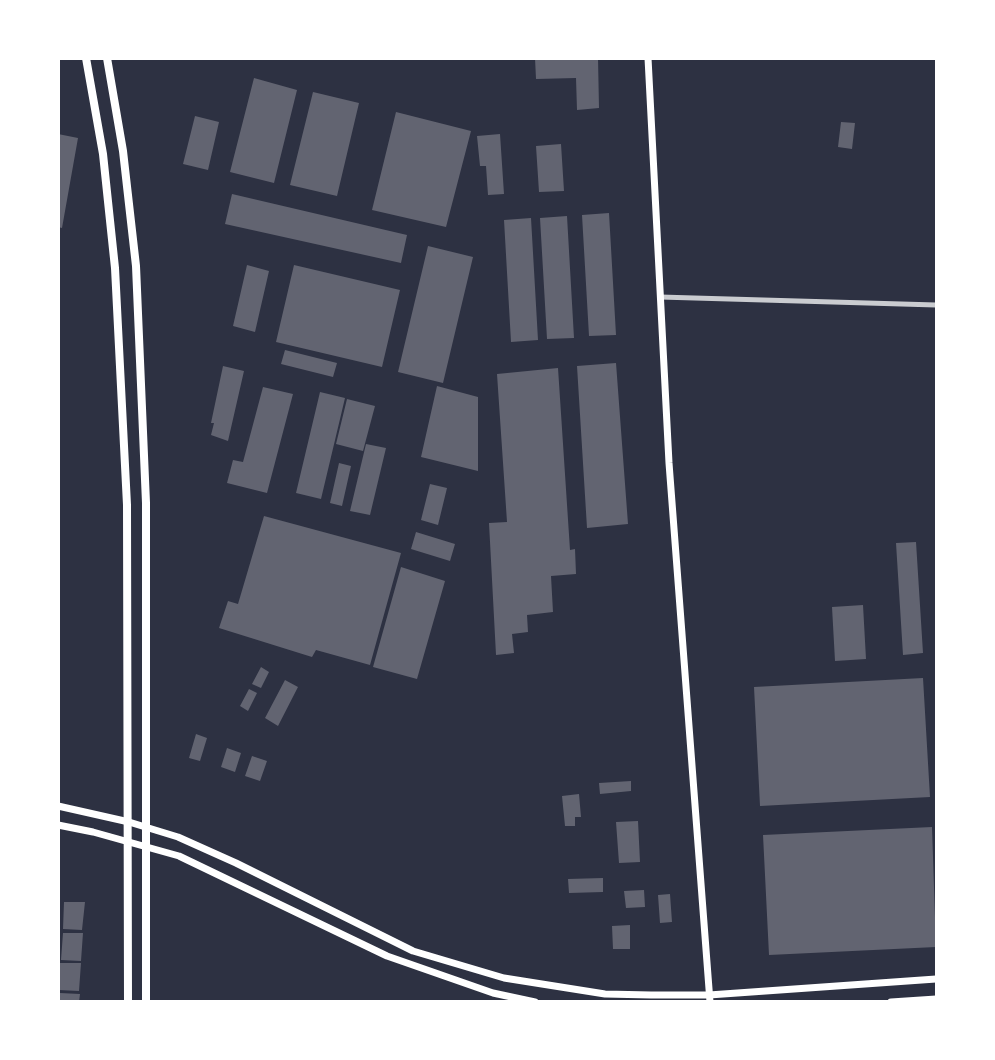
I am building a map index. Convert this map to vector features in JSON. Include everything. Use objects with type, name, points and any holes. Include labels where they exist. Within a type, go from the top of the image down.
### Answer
[{"type":"main road","points":[[86,58],[103,154],[115,268],[127,505],[128,1002]]},
{"type":"main road","points":[[107,58],[123,151],[136,266],[146,503],[146,1002]]},
{"type":"main road","points":[[648,58],[669,463],[710,998]]},
{"type":"main road","points":[[58,807],[129,822],[178,837],[236,863],[413,951],[504,978],[605,994],[710,998],[936,980]]},
{"type":"main road","points":[[58,825],[129,841],[179,856],[217,872],[387,956],[424,971],[493,993],[535,1002]]},
{"type":"main road","points":[[891,1002],[936,999]]},
{"type":"street","points":[[660,297],[936,305]]},
{"type":"building","points":[[535,58],[598,58],[599,108],[577,110],[576,78],[536,79]]},
{"type":"building","points":[[254,78],[297,90],[274,183],[230,172]]},
{"type":"building","points":[[313,92],[359,103],[337,196],[290,185]]},
{"type":"building","points":[[396,112],[471,131],[446,227],[372,210]]},
{"type":"building","points":[[195,116],[219,122],[208,170],[183,164]]},
{"type":"building","points":[[841,122],[855,123],[852,149],[838,147]]},
{"type":"building","points":[[58,134],[78,138],[62,228],[58,227]]},
{"type":"building","points":[[500,134],[504,194],[488,195],[486,166],[480,166],[477,136]]},
{"type":"building","points":[[561,144],[564,191],[539,192],[536,146]]},
{"type":"building","points":[[232,194],[407,235],[401,263],[225,224]]},
{"type":"building","points":[[609,213],[616,335],[589,336],[582,215]]},
{"type":"building","points":[[567,216],[574,338],[547,339],[540,218]]},
{"type":"building","points":[[531,218],[538,340],[511,342],[504,220]]},
{"type":"building","points":[[428,246],[473,257],[443,383],[398,372]]},
{"type":"building","points":[[247,265],[269,271],[255,332],[233,326]]},
{"type":"building","points":[[294,265],[400,290],[382,367],[276,342]]},
{"type":"building","points":[[285,350],[337,363],[333,377],[281,364]]},
{"type":"building","points":[[616,363],[628,524],[587,528],[577,366]]},
{"type":"building","points":[[223,366],[244,371],[228,441],[211,435],[214,423],[211,423]]},
{"type":"building","points":[[558,368],[570,550],[575,549],[576,574],[551,576],[553,612],[527,615],[528,632],[512,634],[514,653],[496,655],[489,523],[507,522],[497,374]]},
{"type":"building","points":[[437,386],[478,397],[478,471],[421,457]]},
{"type":"building","points":[[263,387],[293,394],[267,493],[227,483],[233,460],[243,462]]},
{"type":"building","points":[[320,392],[345,398],[321,499],[296,493]]},
{"type":"building","points":[[347,399],[375,406],[363,451],[336,444]]},
{"type":"building","points":[[366,444],[386,448],[370,515],[350,511]]},
{"type":"building","points":[[339,463],[351,466],[342,506],[330,503]]},
{"type":"building","points":[[430,484],[447,488],[438,525],[421,520]]},
{"type":"building","points":[[264,516],[401,553],[370,665],[316,650],[312,657],[219,628],[228,601],[238,604]]},
{"type":"building","points":[[416,532],[455,544],[450,561],[411,549]]},
{"type":"building","points":[[916,542],[923,653],[903,655],[896,543]]},
{"type":"building","points":[[401,567],[445,581],[417,679],[373,667]]},
{"type":"building","points":[[863,605],[866,659],[835,661],[832,607]]},
{"type":"building","points":[[261,667],[269,672],[261,688],[252,684]]},
{"type":"building","points":[[923,678],[930,797],[760,806],[754,687]]},
{"type":"building","points":[[285,680],[298,687],[278,726],[265,718]]},
{"type":"building","points":[[249,689],[257,693],[248,711],[240,706]]},
{"type":"building","points":[[196,734],[207,738],[200,761],[189,758]]},
{"type":"building","points":[[227,748],[241,753],[235,772],[221,767]]},
{"type":"building","points":[[252,756],[267,761],[260,781],[245,776]]},
{"type":"building","points":[[631,781],[631,791],[600,794],[599,783]]},
{"type":"building","points":[[579,794],[581,817],[575,817],[575,826],[565,826],[562,796]]},
{"type":"building","points":[[638,821],[640,862],[619,863],[616,822]]},
{"type":"building","points":[[932,827],[936,947],[769,955],[763,835]]},
{"type":"building","points":[[603,878],[603,892],[569,893],[568,879]]},
{"type":"building","points":[[644,890],[645,907],[626,908],[624,891]]},
{"type":"building","points":[[670,894],[672,922],[660,923],[658,895]]},
{"type":"building","points":[[64,902],[85,902],[82,930],[63,929]]},
{"type":"building","points":[[630,925],[630,949],[613,949],[612,926]]},
{"type":"building","points":[[63,933],[83,933],[81,961],[61,960]]},
{"type":"building","points":[[60,963],[81,963],[79,991],[59,990]]},
{"type":"building","points":[[60,993],[80,994],[79,1002],[59,1002]]}]
